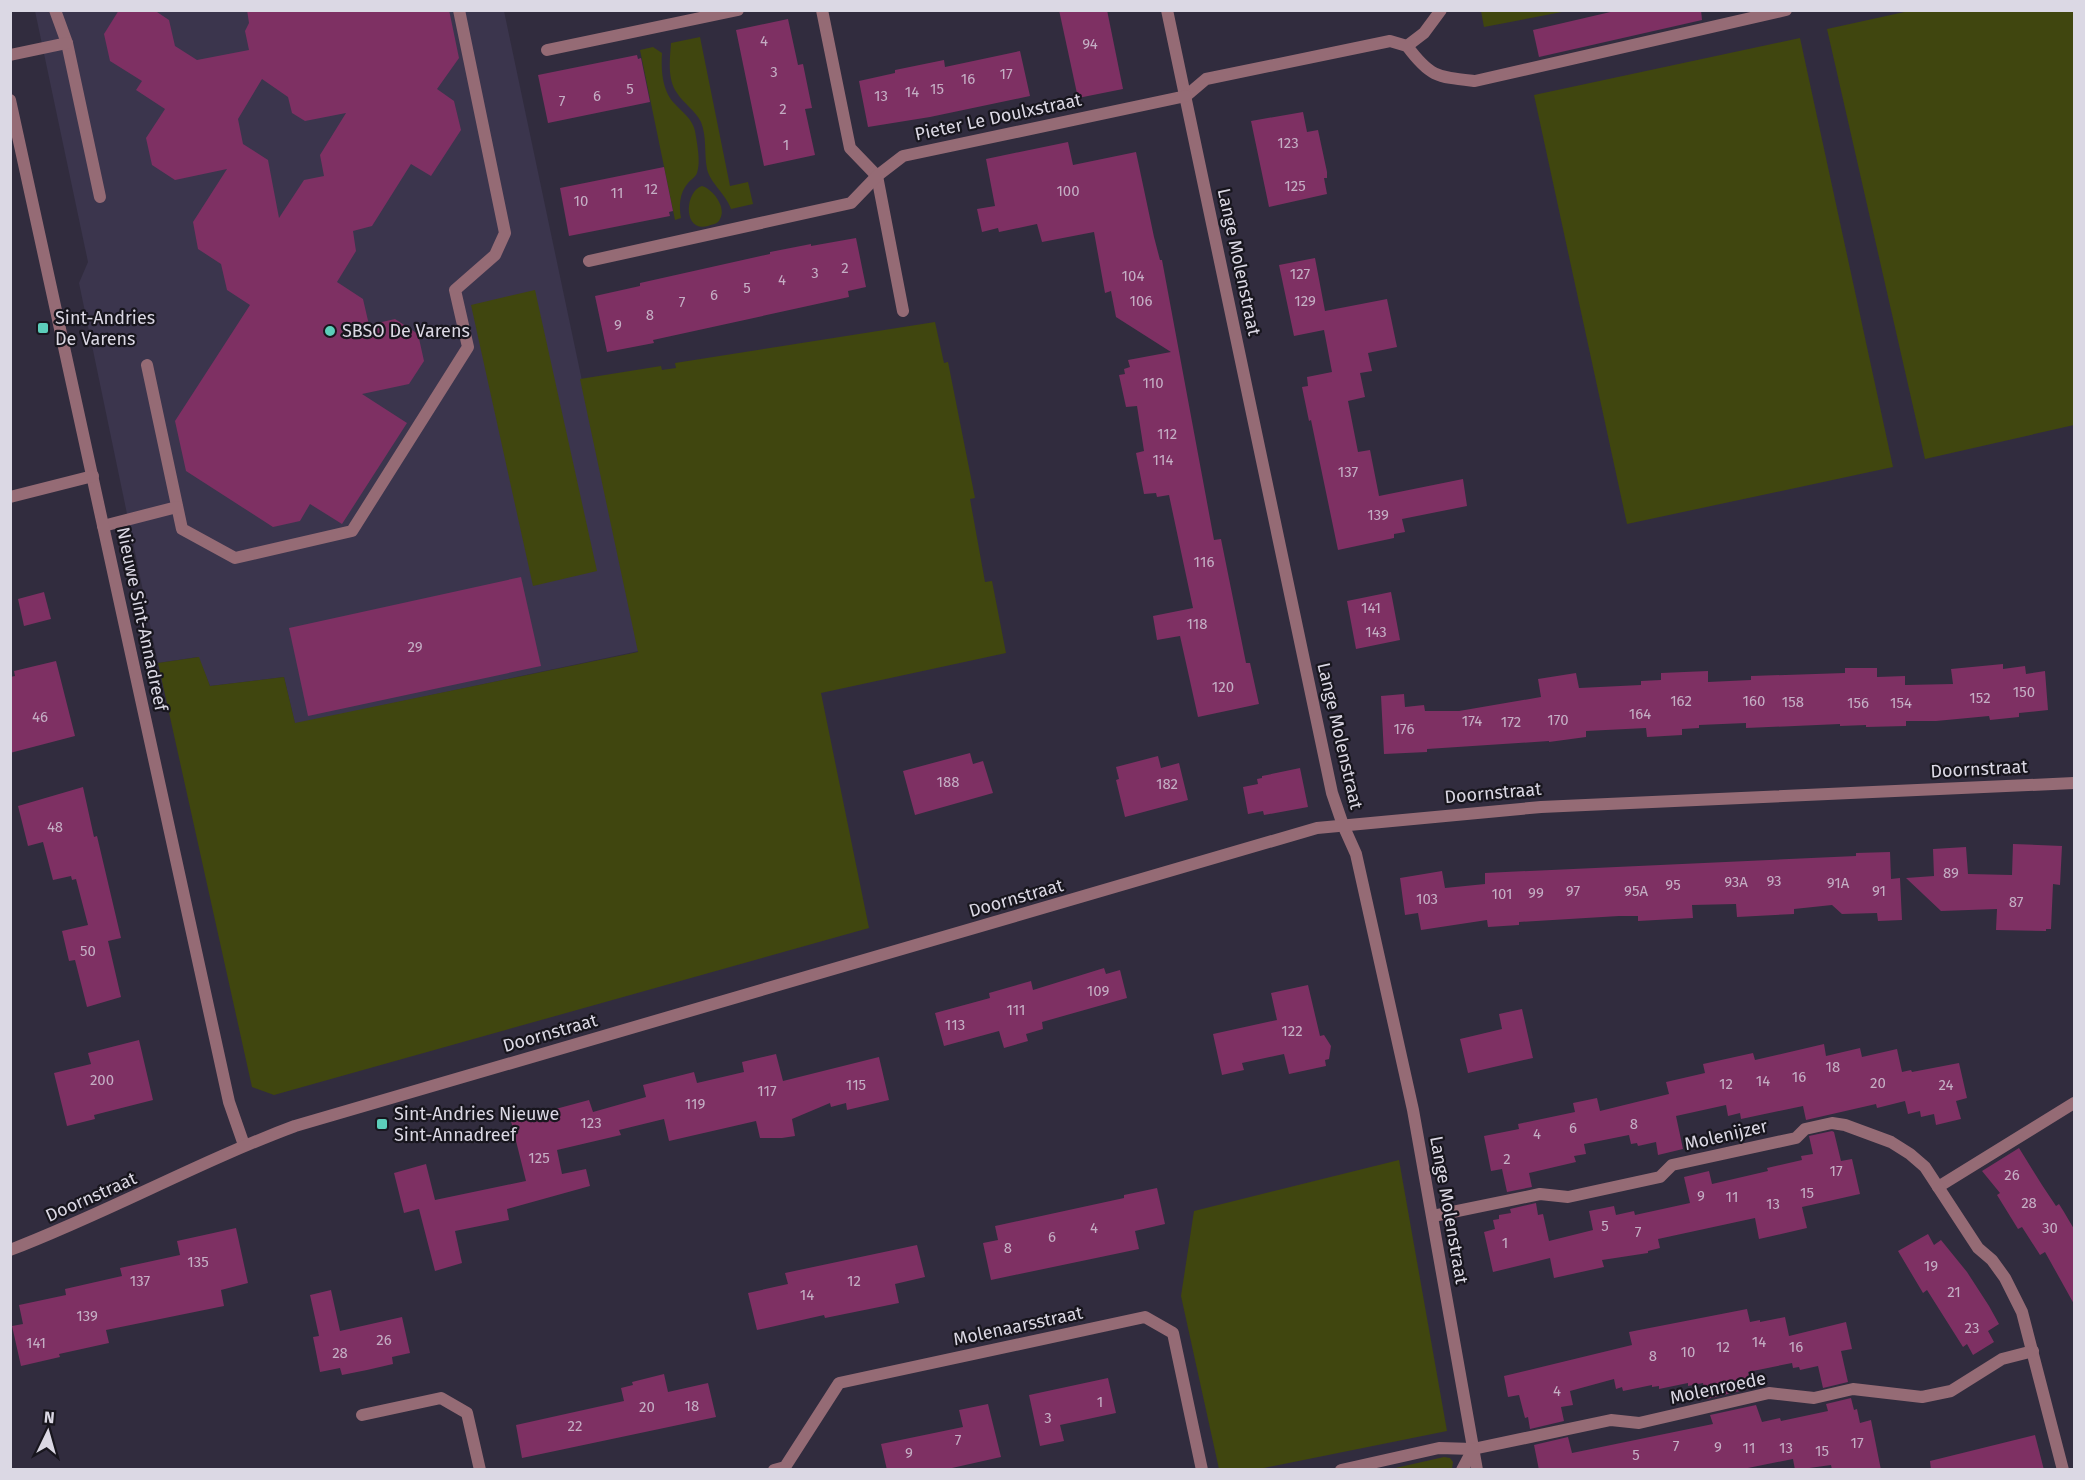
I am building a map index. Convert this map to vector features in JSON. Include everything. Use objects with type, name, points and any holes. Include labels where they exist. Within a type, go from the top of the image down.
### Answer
[{"type":"street","points":[[55,10],[67,43],[100,197]]},
{"type":"street","points":[[147,365],[182,530],[235,558],[352,531],[468,348],[455,290],[495,255],[505,233],[459,10]]},
{"type":"street","points":[[547,50],[738,10]]},
{"type":"street","points":[[822,10],[850,148],[877,176],[903,311]]},
{"type":"street","name":"Lange Molenstraat","points":[[1167,10],[1330,781],[1343,825],[1356,854],[1410,1099],[1433,1216],[1477,1470]]},
{"type":"street","points":[[1407,46],[1425,33],[1441,10]]},
{"type":"street","points":[[1185,96],[1206,79],[1390,41],[1407,46],[1423,68],[1444,78],[1475,81],[1786,10]]},
{"type":"street","points":[[10,55],[67,43]]},
{"type":"street","name":"Pieter Le Doulxstraat","points":[[589,261],[851,203],[877,176],[903,156],[1185,96]]},
{"type":"street","name":"Nieuwe Sint-Annadreef","points":[[10,100],[229,1101],[244,1145]]},
{"type":"street","points":[[10,497],[93,476]]},
{"type":"street","points":[[103,526],[177,507]]},
{"type":"street","name":"Doornstraat","points":[[10,1250],[117,1206],[244,1145],[295,1126],[1317,828],[1552,806],[2074,783]]},
{"type":"street","points":[[1938,1187],[2074,1103]]},
{"type":"street","name":"Molenijzer","points":[[1433,1216],[1540,1194],[1568,1197],[1660,1177],[1672,1165],[1796,1138],[1805,1129],[1832,1123],[1845,1125],[1891,1142],[1925,1167],[1978,1248],[1992,1260],[2005,1278],[2022,1312],[2063,1470]]},
{"type":"street","name":"Molenaarsstraat","points":[[774,1470],[785,1467],[839,1383],[1145,1317],[1173,1333],[1202,1470]]},
{"type":"street","name":"Molenroede","points":[[1341,1470],[1439,1448],[1473,1449],[1611,1420],[1639,1423],[1769,1393],[1814,1398],[1853,1389],[1922,1397],[1951,1391],[2002,1359],[2033,1351]]},
{"type":"street","points":[[362,1415],[441,1398],[467,1413],[480,1470]]},
{"type":"street","points":[[1462,1470],[1473,1449]]},
{"type":"shaded area","name":"SBSO De Varens","points":[[35,11],[504,11],[639,651],[295,724],[284,677],[210,686],[198,657],[158,663],[79,283],[88,262]]},
{"type":"green space","points":[[1481,10],[1567,11],[1484,27]]},
{"type":"green space","points":[[1909,11],[2074,11],[2074,425],[1925,459],[1827,29]]},
{"type":"green space","points":[[700,37],[730,186],[748,182],[753,204],[731,209],[707,169],[701,122],[680,97],[672,82],[671,43]]},
{"type":"green space","points":[[1800,38],[1893,467],[1627,524],[1534,95]]},
{"type":"green space","points":[[653,47],[662,53],[662,72],[666,91],[692,122],[698,147],[697,173],[683,191],[680,205],[681,218],[675,220],[640,50]]},
{"type":"green space","points":[[702,186],[718,200],[722,215],[717,223],[700,227],[690,218],[689,203],[696,190]]},
{"type":"green space","points":[[535,290],[597,571],[533,586],[471,305]]},
{"type":"green space","points":[[935,322],[944,363],[948,362],[975,498],[970,499],[985,582],[992,581],[1006,653],[821,693],[869,928],[274,1095],[252,1087],[158,663],[199,657],[210,686],[284,677],[295,723],[638,652],[580,379],[661,366],[662,370],[676,368],[675,363]]},
{"type":"green space","points":[[1399,1160],[1447,1431],[1259,1469],[1219,1469],[1181,1296],[1194,1211]]},
{"type":"green space","points":[[1444,1457],[1450,1458],[1453,1462],[1452,1469],[1391,1469]]},
{"type":"building","points":[[119,10],[154,10],[169,20],[175,46],[197,60],[249,50],[245,31],[249,23],[247,10],[449,10],[459,58],[437,89],[454,101],[461,130],[431,176],[411,164],[372,226],[353,231],[356,251],[337,282],[363,299],[369,325],[395,319],[418,334],[424,361],[409,384],[362,394],[407,423],[342,524],[310,504],[300,521],[273,527],[186,471],[175,421],[250,305],[227,290],[221,264],[198,249],[193,222],[227,169],[175,180],[152,165],[146,138],[165,109],[136,90],[142,81],[110,61],[104,34]],"holes":[[[262,79],[288,97],[292,113],[305,121],[346,113],[320,155],[324,176],[304,180],[279,218],[268,160],[243,144],[238,119]]]},
{"type":"building","points":[[1059,10],[1107,10],[1123,89],[1078,98]]},
{"type":"building","points":[[1619,10],[1701,10],[1702,20],[1539,57],[1533,30]]},
{"type":"building","points":[[788,19],[798,65],[803,64],[812,108],[805,109],[815,155],[764,166],[736,30]]},
{"type":"building","points":[[1020,51],[1030,96],[930,117],[868,127],[859,81],[895,73],[895,70],[944,60],[945,67]]},
{"type":"building","points":[[637,55],[638,59],[641,58],[650,102],[548,123],[538,75]]},
{"type":"building","points":[[1303,112],[1307,132],[1318,130],[1327,172],[1327,178],[1324,178],[1327,194],[1269,207],[1251,121]]},
{"type":"building","points":[[1068,142],[1073,165],[1136,152],[1154,237],[1160,260],[1162,260],[1214,540],[1221,539],[1246,663],[1250,663],[1259,704],[1198,717],[1180,636],[1157,640],[1153,616],[1193,608],[1169,495],[1157,497],[1156,493],[1144,494],[1136,453],[1144,451],[1137,406],[1126,407],[1119,375],[1125,374],[1124,369],[1130,367],[1128,360],[1171,352],[1116,317],[1111,291],[1105,293],[1094,232],[1042,242],[1037,224],[999,232],[998,228],[982,232],[977,209],[995,206],[986,159]]},
{"type":"building","points":[[664,167],[673,211],[669,212],[670,216],[569,236],[560,188]]},
{"type":"building","points":[[856,238],[866,287],[848,291],[849,297],[607,352],[595,296],[640,286],[640,283],[770,254],[770,252]]},
{"type":"building","points":[[1315,258],[1325,311],[1387,299],[1397,347],[1368,353],[1372,371],[1360,373],[1365,397],[1348,401],[1358,452],[1370,450],[1379,496],[1463,479],[1467,506],[1402,519],[1405,532],[1394,534],[1394,538],[1338,550],[1302,387],[1308,386],[1307,377],[1332,372],[1324,330],[1294,336],[1279,265]]},
{"type":"building","points":[[521,577],[541,666],[308,716],[289,628]]},
{"type":"building","points":[[44,592],[51,619],[24,626],[18,599]]},
{"type":"building","points":[[1391,592],[1400,640],[1356,649],[1347,601]]},
{"type":"building","points":[[56,661],[75,736],[10,753],[10,677],[15,676],[14,671]]},
{"type":"building","points":[[2003,664],[2003,669],[2025,666],[2026,674],[2045,671],[2048,710],[2019,713],[2019,717],[1990,720],[1989,716],[1936,721],[1906,721],[1906,726],[1866,727],[1866,725],[1840,726],[1840,724],[1746,728],[1746,723],[1699,725],[1699,728],[1682,729],[1682,735],[1647,737],[1646,728],[1586,731],[1586,737],[1549,742],[1427,749],[1427,752],[1384,754],[1381,696],[1404,694],[1405,707],[1424,705],[1425,711],[1459,711],[1541,697],[1538,679],[1576,673],[1579,688],[1641,685],[1641,681],[1661,680],[1661,673],[1708,671],[1708,682],[1751,680],[1751,676],[1845,673],[1845,668],[1877,668],[1877,677],[1905,676],[1905,685],[1953,684],[1951,669]]},
{"type":"building","points":[[970,753],[973,764],[983,761],[993,793],[915,815],[903,771]]},
{"type":"building","points":[[1158,756],[1161,768],[1179,763],[1188,800],[1125,817],[1116,780],[1119,779],[1116,767]]},
{"type":"building","points":[[1300,768],[1308,807],[1264,815],[1263,811],[1248,814],[1243,787],[1258,784],[1257,779],[1262,776]]},
{"type":"building","points":[[83,787],[121,938],[108,941],[121,997],[87,1007],[75,960],[69,961],[62,931],[88,925],[76,879],[72,880],[71,876],[53,880],[43,842],[28,846],[18,806]]},
{"type":"building","points":[[2013,844],[2062,846],[2060,885],[2053,884],[2051,929],[2046,929],[2046,931],[1996,930],[1997,909],[1941,911],[1906,878],[1934,876],[1933,849],[1966,847],[1968,874],[2012,875]]},
{"type":"building","points":[[1890,852],[1891,879],[1900,878],[1902,920],[1878,921],[1877,913],[1842,914],[1832,905],[1794,909],[1794,914],[1737,917],[1736,904],[1692,905],[1693,918],[1638,921],[1638,916],[1619,916],[1519,922],[1519,925],[1488,927],[1487,920],[1421,930],[1418,913],[1405,915],[1400,878],[1442,871],[1445,888],[1485,884],[1485,873],[1856,856],[1856,853]]},
{"type":"building","points":[[1104,968],[1106,974],[1120,970],[1127,998],[1042,1022],[1043,1029],[1026,1034],[1028,1041],[1004,1048],[999,1031],[944,1046],[935,1013],[990,998],[989,993],[1031,981],[1033,990]]},
{"type":"building","points":[[1308,985],[1320,1036],[1324,1035],[1331,1046],[1329,1059],[1325,1060],[1326,1066],[1289,1074],[1284,1054],[1242,1063],[1244,1070],[1222,1075],[1213,1034],[1277,1020],[1271,993]]},
{"type":"building","points":[[1522,1009],[1533,1058],[1468,1073],[1460,1039],[1502,1029],[1499,1014]]},
{"type":"building","points":[[139,1040],[153,1100],[94,1115],[95,1119],[67,1126],[54,1073],[91,1064],[88,1053]]},
{"type":"building","points":[[1824,1044],[1826,1056],[1860,1048],[1862,1057],[1897,1049],[1902,1072],[1959,1063],[1967,1098],[1956,1101],[1961,1119],[1936,1125],[1934,1114],[1921,1117],[1920,1111],[1908,1114],[1905,1101],[1877,1108],[1876,1104],[1806,1120],[1803,1106],[1741,1119],[1740,1113],[1728,1116],[1726,1105],[1676,1116],[1683,1149],[1658,1155],[1656,1142],[1638,1146],[1637,1143],[1631,1144],[1629,1135],[1584,1144],[1586,1154],[1574,1156],[1576,1162],[1529,1173],[1532,1187],[1507,1192],[1502,1169],[1491,1171],[1484,1136],[1519,1129],[1518,1124],[1575,1112],[1573,1103],[1597,1098],[1600,1111],[1669,1094],[1666,1082],[1705,1073],[1703,1064],[1753,1053],[1755,1060]]},
{"type":"building","points":[[776,1054],[783,1081],[879,1057],[889,1100],[847,1110],[846,1103],[831,1107],[830,1103],[792,1119],[795,1136],[782,1138],[760,1138],[756,1121],[669,1141],[664,1119],[619,1130],[621,1135],[557,1150],[562,1174],[586,1169],[590,1186],[507,1209],[509,1220],[455,1231],[462,1263],[435,1271],[419,1209],[404,1213],[394,1173],[426,1164],[435,1200],[526,1181],[511,1121],[589,1100],[593,1112],[646,1097],[643,1085],[694,1072],[697,1083],[744,1072],[742,1062]]},
{"type":"building","points":[[1832,1131],[1841,1161],[1852,1159],[1860,1194],[1802,1207],[1807,1228],[1759,1239],[1755,1218],[1658,1239],[1660,1248],[1648,1251],[1648,1253],[1602,1260],[1604,1267],[1554,1278],[1550,1258],[1493,1272],[1484,1232],[1495,1229],[1493,1220],[1499,1219],[1499,1215],[1511,1213],[1510,1209],[1536,1203],[1538,1215],[1543,1214],[1549,1241],[1593,1230],[1589,1211],[1614,1206],[1616,1215],[1634,1211],[1635,1215],[1690,1203],[1684,1177],[1709,1171],[1712,1184],[1768,1171],[1767,1168],[1802,1160],[1801,1156],[1813,1154],[1809,1136]]},
{"type":"building","points":[[2019,1148],[2056,1206],[2059,1204],[2074,1229],[2074,1304],[2045,1252],[2040,1255],[2022,1227],[2018,1229],[1997,1195],[2000,1193],[1982,1171]]},
{"type":"building","points":[[1157,1188],[1165,1224],[1135,1231],[1139,1249],[991,1280],[983,1243],[998,1240],[995,1226],[1124,1198],[1124,1195]]},
{"type":"building","points":[[236,1228],[248,1283],[221,1290],[224,1306],[106,1330],[109,1343],[59,1354],[60,1357],[21,1366],[12,1326],[23,1324],[19,1305],[66,1295],[65,1289],[122,1276],[120,1268],[180,1255],[177,1241]]},
{"type":"building","points":[[1928,1234],[1934,1245],[1941,1240],[1967,1272],[1999,1324],[1988,1331],[1994,1342],[1973,1355],[1967,1344],[1963,1347],[1927,1290],[1923,1293],[1898,1251]]},
{"type":"building","points":[[917,1245],[925,1277],[895,1284],[899,1303],[825,1318],[824,1315],[757,1330],[748,1293],[788,1284],[785,1273]]},
{"type":"building","points":[[331,1290],[340,1331],[402,1317],[410,1353],[392,1357],[393,1364],[367,1370],[342,1375],[340,1368],[320,1372],[313,1337],[319,1336],[310,1295]]},
{"type":"building","points":[[1747,1309],[1750,1322],[1785,1317],[1789,1336],[1846,1322],[1852,1349],[1841,1351],[1848,1382],[1823,1388],[1818,1366],[1800,1370],[1799,1367],[1793,1368],[1792,1363],[1748,1372],[1752,1388],[1707,1399],[1703,1383],[1688,1386],[1688,1383],[1659,1389],[1659,1386],[1652,1387],[1652,1385],[1623,1391],[1622,1387],[1616,1389],[1614,1379],[1570,1391],[1573,1405],[1561,1407],[1564,1421],[1530,1429],[1519,1395],[1508,1397],[1504,1376],[1632,1345],[1629,1332]]},
{"type":"building","points":[[664,1374],[668,1392],[708,1383],[716,1417],[522,1458],[516,1425],[624,1401],[621,1388],[633,1385],[632,1382]]},
{"type":"building","points":[[1108,1378],[1116,1413],[1060,1425],[1064,1441],[1040,1446],[1029,1395]]},
{"type":"building","points":[[1851,1398],[1854,1410],[1857,1409],[1860,1423],[1871,1420],[1881,1470],[1832,1470],[1831,1465],[1795,1470],[1793,1459],[1738,1470],[1539,1470],[1534,1445],[1568,1437],[1572,1453],[1713,1424],[1710,1415],[1756,1405],[1762,1422],[1780,1418],[1781,1421],[1828,1411],[1826,1404]]},
{"type":"building","points":[[988,1404],[1001,1457],[943,1470],[887,1470],[881,1444],[963,1427],[959,1410]]},
{"type":"building","points":[[2035,1435],[2044,1470],[1931,1470],[1930,1461]]},
{"type":"place","name":"Sint-Andries De Varens","points":[[43,328]]},
{"type":"place","name":"SBSO De Varens","points":[[330,331]]},
{"type":"place","name":"Sint-Andries Nieuwe Sint-Annadreef","points":[[382,1124]]}]
